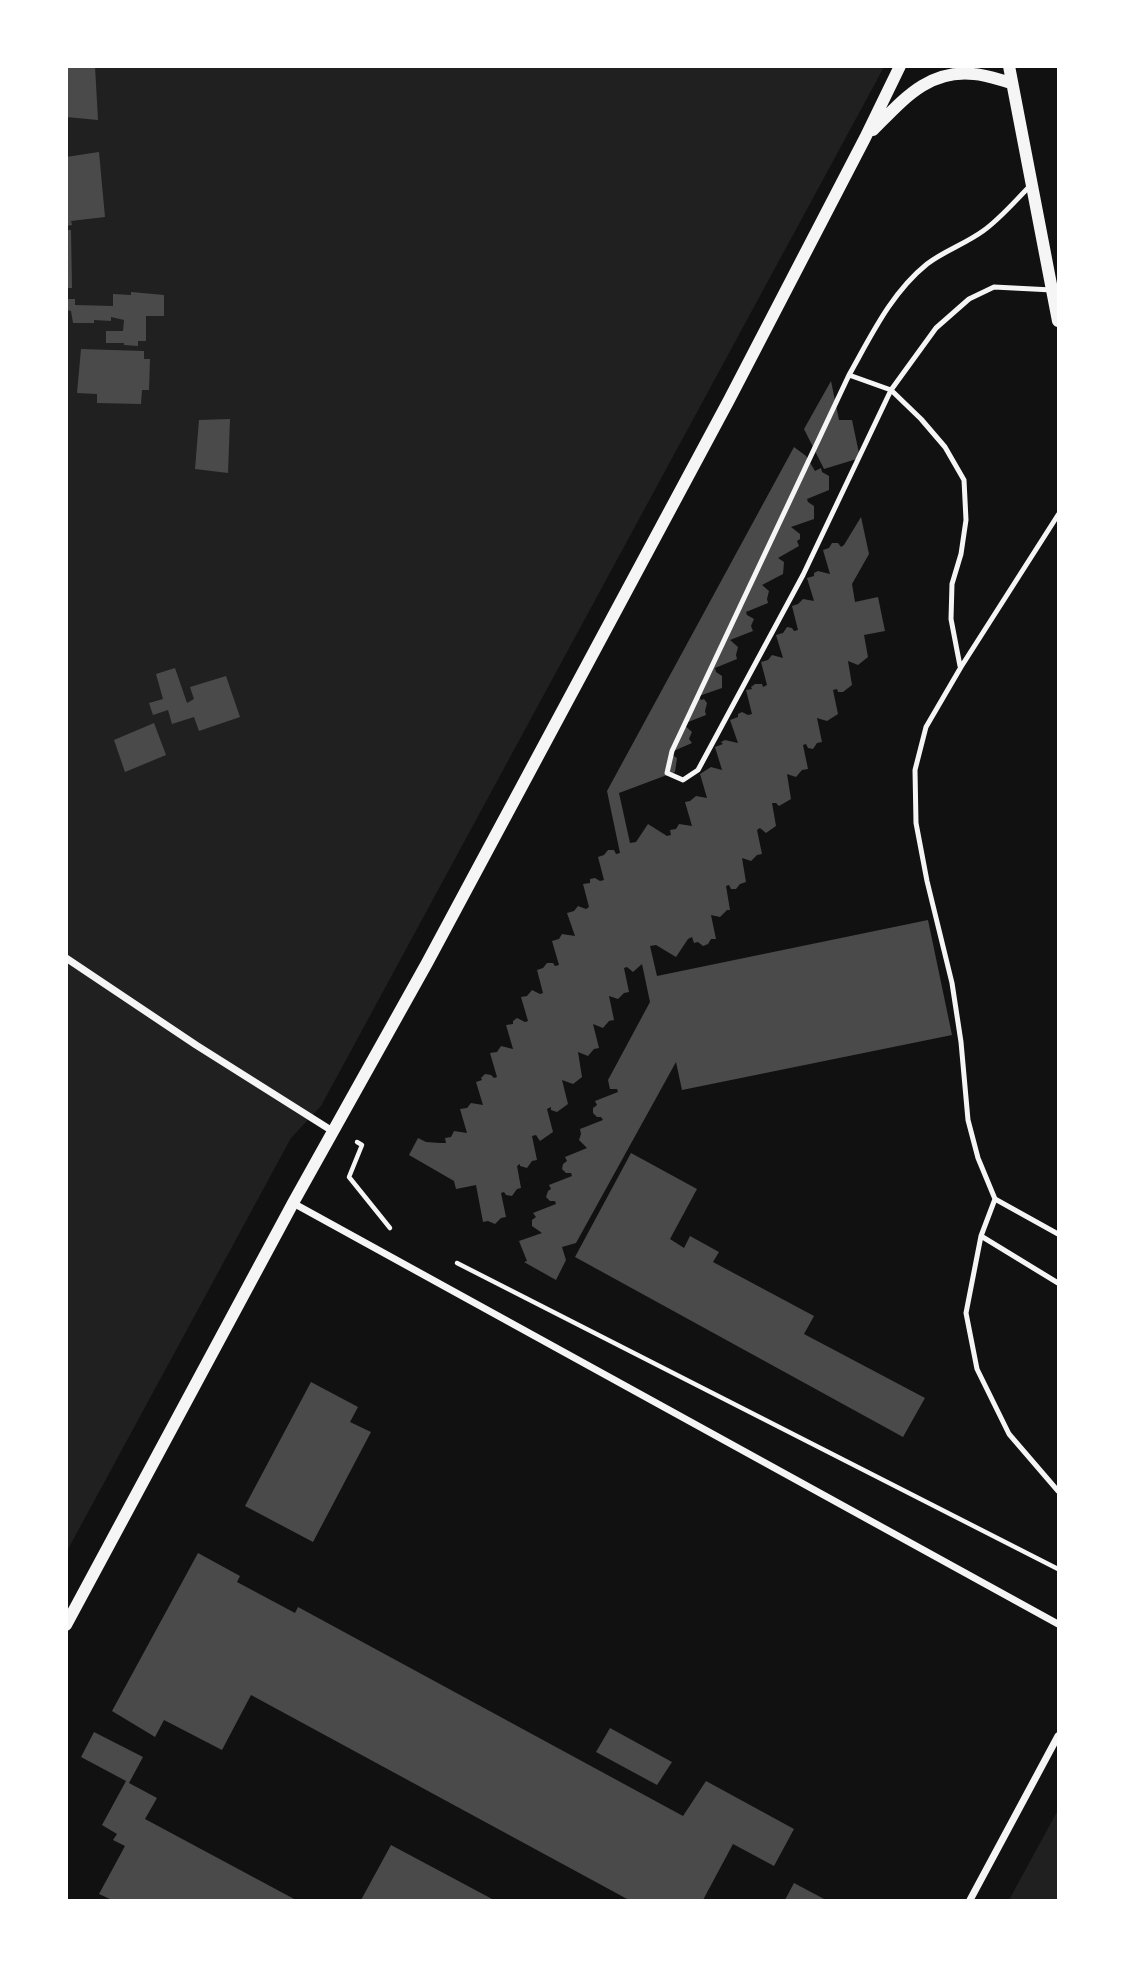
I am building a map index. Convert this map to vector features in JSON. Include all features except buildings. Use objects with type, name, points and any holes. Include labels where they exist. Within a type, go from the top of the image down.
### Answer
[{"type":"street","points":[[66,1625],[293,1203],[427,963],[729,400],[900,66]]},
{"type":"street","points":[[1009,66],[1059,321]]},
{"type":"street","points":[[865,138],[912,91],[943,75],[974,74],[1012,83]]},
{"type":"street","points":[[66,958],[195,1045],[334,1132]]},
{"type":"street","points":[[293,1203],[1059,1624]]},
{"type":"street","points":[[971,1900],[1059,1736]]},
{"type":"lane","points":[[1032,184],[982,232],[926,265],[904,286],[879,322],[849,375],[672,751],[667,773],[683,780],[698,770],[803,575],[891,390],[936,327],[969,299],[994,287],[1052,289]]},
{"type":"lane","points":[[849,375],[891,390],[946,447],[964,480],[966,520],[953,584],[951,619],[961,667]]},
{"type":"lane","points":[[1059,515],[961,667],[926,727],[915,771],[916,822],[927,881],[952,983],[968,1120],[978,1158],[995,1199],[1059,1234]]},
{"type":"lane","points":[[995,1199],[981,1236],[966,1312],[977,1369],[1009,1434],[1059,1491]]},
{"type":"lane","points":[[981,1236],[1059,1283]]},
{"type":"path","points":[[334,1132],[362,1145],[349,1177],[391,1229]]},
{"type":"path","points":[[453,1260],[1059,1569]]},
{"type":"shaded area","points":[[67,67],[884,67],[321,1106],[291,1138],[67,1551]]},
{"type":"shaded area","points":[[1058,1810],[1058,1900],[1009,1900]]}]
